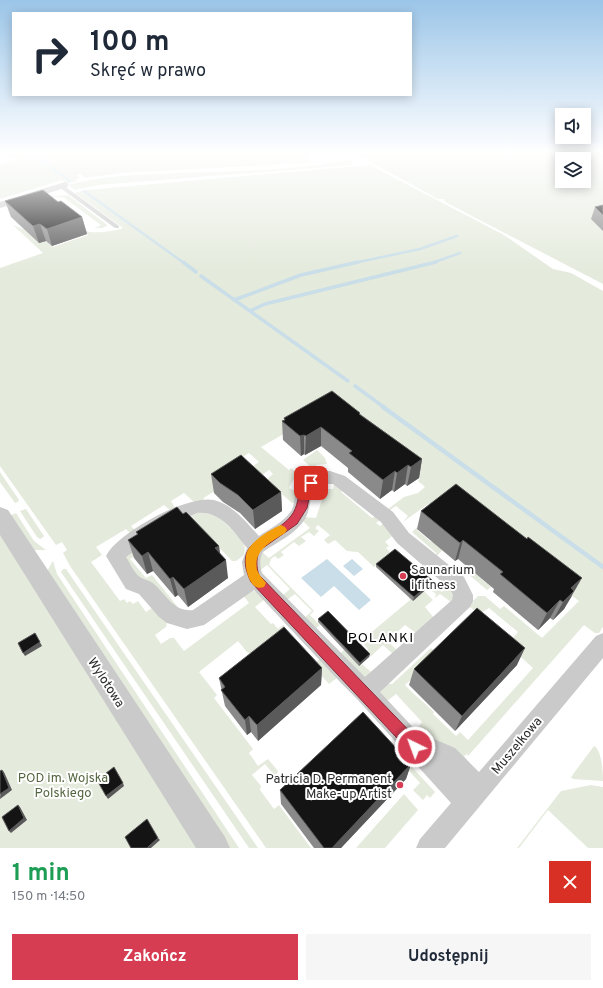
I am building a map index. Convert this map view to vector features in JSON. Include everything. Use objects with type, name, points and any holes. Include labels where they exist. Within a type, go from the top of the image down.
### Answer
[{"type":"street","points":[[0,205],[41,193]]},
{"type":"street","points":[[365,692],[459,606],[463,601],[463,595],[457,583],[403,538],[392,522],[378,510],[339,480],[331,477],[317,479],[306,487],[302,508],[294,521],[257,546],[252,553],[251,561],[255,578],[365,692],[415,747],[473,796]]},
{"type":"street","points":[[255,578],[197,619],[186,620],[174,617],[160,605],[146,588],[133,583],[115,556],[126,546],[178,514],[188,509],[206,506],[214,506],[222,510],[257,546]]},
{"type":"street","name":"Wylotowa","points":[[0,516],[214,848]]},
{"type":"street","name":"Muszelkowa","points":[[429,848],[603,643]]},
{"type":"lane","points":[[72,193],[117,227]]},
{"type":"green space","points":[[0,193],[21,193],[0,199]]},
{"type":"green space","points":[[75,193],[423,193],[504,235],[553,269],[571,273],[603,291],[603,627],[599,633],[595,633],[584,625],[468,756],[467,754],[464,756],[467,760],[423,740],[415,732],[422,722],[396,694],[387,701],[381,695],[380,690],[384,684],[392,684],[431,648],[439,654],[405,685],[434,712],[433,714],[456,736],[460,732],[468,740],[533,668],[511,648],[512,639],[518,632],[489,608],[479,614],[470,607],[470,604],[478,596],[485,596],[500,609],[504,606],[542,638],[579,601],[451,503],[438,513],[428,504],[403,522],[408,516],[396,506],[390,510],[388,509],[404,497],[418,493],[425,487],[418,481],[420,479],[329,408],[261,447],[289,470],[291,468],[297,473],[301,470],[309,477],[298,476],[297,479],[294,479],[289,488],[298,492],[296,503],[292,503],[266,480],[273,474],[269,470],[262,475],[253,466],[259,462],[249,453],[232,463],[243,474],[205,497],[202,501],[194,502],[184,493],[171,501],[175,508],[171,511],[164,505],[131,526],[136,531],[131,534],[126,529],[96,547],[102,555],[91,562],[120,601],[124,599],[127,603],[130,601],[133,604],[138,601],[146,612],[152,608],[167,622],[166,627],[155,635],[161,644],[170,638],[174,638],[184,651],[249,603],[243,595],[250,590],[257,592],[265,599],[255,607],[271,624],[273,623],[278,629],[283,625],[285,626],[251,654],[247,652],[238,641],[199,672],[217,695],[214,698],[253,749],[249,753],[258,766],[268,759],[278,771],[277,774],[274,775],[265,764],[252,775],[261,786],[260,790],[274,809],[279,805],[311,848],[266,848],[70,566],[63,553],[67,550],[62,542],[56,545],[0,466],[0,268],[43,253],[13,225],[23,229],[51,220],[35,231],[53,247],[88,235],[85,231],[104,232],[123,228]]},
{"type":"green space","points":[[426,193],[603,193],[603,284],[445,202],[444,199],[438,199]]},
{"type":"green space","points":[[68,195],[107,226],[95,228],[101,225],[63,197],[53,197],[5,210],[48,197]]},
{"type":"green space","points":[[317,450],[325,458],[327,464],[316,465],[316,472],[303,460]]},
{"type":"green space","points":[[0,472],[19,500],[18,502],[15,503],[0,482]]},
{"type":"green space","points":[[327,482],[328,489],[333,489],[334,483],[344,490],[341,492],[372,518],[376,516],[380,520],[376,523],[380,526],[384,523],[392,536],[385,542],[389,546],[386,548],[391,553],[374,567],[358,552],[347,551],[335,540],[328,544],[324,540],[330,535],[318,525],[315,528],[319,531],[314,536],[309,532],[301,537],[306,541],[299,546],[294,542],[281,552],[284,555],[278,559],[275,556],[271,559],[269,565],[314,611],[310,615],[320,625],[313,630],[303,619],[312,611],[295,594],[287,600],[283,595],[290,589],[267,565],[259,571],[256,558],[262,552],[269,558],[310,528],[302,520],[303,517],[316,518],[323,497],[311,495],[313,490],[319,495],[327,489],[321,484]]},
{"type":"green space","points":[[26,509],[44,536],[42,538],[40,539],[37,537],[20,511]]},
{"type":"green space","points":[[199,512],[217,515],[243,541],[245,548],[244,555],[236,561],[232,561],[192,519],[191,516]]},
{"type":"green space","points":[[16,513],[34,541],[46,550],[34,550],[9,516]]},
{"type":"green space","points":[[427,518],[429,519],[417,530],[431,542],[434,539],[444,548],[437,556],[436,553],[412,532]]},
{"type":"green space","name":"POD im. Wojska Polskiego","points":[[0,530],[201,848],[0,848]]},
{"type":"green space","points":[[126,552],[139,553],[130,559],[146,578],[152,575],[181,611],[138,579],[124,555]]},
{"type":"green space","points":[[53,561],[57,574],[239,848],[227,848],[47,571]]},
{"type":"green space","points":[[465,565],[491,587],[487,590],[461,568]]},
{"type":"green space","points":[[63,569],[66,569],[258,848],[249,848],[61,572]]},
{"type":"green space","points":[[432,584],[442,592],[448,587],[455,595],[451,602],[440,594],[435,598],[436,594],[428,588]]},
{"type":"green space","points":[[424,591],[433,600],[425,607],[434,618],[416,633],[405,625],[387,641],[396,649],[393,654],[383,645],[370,657],[365,652],[368,649],[361,641],[410,600],[408,597],[413,601]]},
{"type":"green space","points":[[344,650],[359,666],[362,664],[371,672],[370,675],[366,678],[340,654]]},
{"type":"green space","points":[[320,659],[338,677],[329,684],[312,665]]},
{"type":"green space","points":[[594,746],[599,752],[603,781],[573,779],[571,777]]},
{"type":"green space","points":[[398,752],[435,792],[430,798],[427,795],[423,800],[413,790],[420,783],[395,755]]},
{"type":"green space","points":[[591,785],[603,787],[603,848],[588,848],[548,810],[519,848],[517,848],[561,791]]},
{"type":"green space","points":[[404,794],[418,810],[385,848],[356,848]]},
{"type":"water","points":[[327,559],[371,600],[359,610],[334,586],[321,597],[301,578]]},
{"type":"water","points":[[352,559],[363,569],[354,576],[343,566]]},
{"type":"building","points":[[34,193],[46,193],[58,202],[61,201],[82,217],[47,229],[40,224],[33,226],[5,201]]},
{"type":"building","points":[[603,205],[603,215],[595,207]]},
{"type":"building","points":[[332,391],[360,413],[359,414],[422,459],[411,467],[408,465],[397,473],[395,471],[383,480],[349,453],[352,451],[321,427],[306,436],[300,436],[282,421],[285,420],[284,418]]},
{"type":"building","points":[[241,455],[281,492],[253,510],[238,495],[220,483],[211,474]]},
{"type":"building","points":[[456,484],[527,539],[528,537],[582,578],[571,588],[574,591],[563,602],[560,600],[547,613],[500,574],[503,572],[463,540],[460,543],[421,511]]},
{"type":"building","points":[[177,507],[183,514],[186,512],[219,546],[215,548],[226,560],[184,589],[173,577],[170,579],[148,552],[142,556],[128,540],[138,534],[136,532]]},
{"type":"building","name":"Saunarium i fitness","points":[[395,549],[433,581],[414,597],[376,564]]},
{"type":"building","points":[[477,608],[525,648],[462,716],[414,669]]},
{"type":"building","points":[[328,611],[370,654],[360,663],[318,619]]},
{"type":"building","points":[[284,627],[322,668],[257,725],[249,716],[245,720],[221,690],[225,687],[219,678]]},
{"type":"building","points":[[35,633],[40,642],[23,653],[18,643]]},
{"type":"building","points":[[363,712],[411,764],[332,848],[324,848],[280,790]]},
{"type":"building","points":[[114,767],[123,783],[106,796],[97,780]]},
{"type":"building","points":[[2,770],[9,788],[0,794],[0,771]]},
{"type":"building","points":[[18,805],[24,818],[9,831],[2,817]]},
{"type":"building","points":[[147,819],[158,838],[147,848],[131,848],[125,837]]},
{"type":"waterway","points":[[86,193],[184,263]]},
{"type":"waterway","points":[[354,263],[420,249],[457,236]]},
{"type":"waterway","points":[[432,263],[460,253]]},
{"type":"waterway","points":[[183,262],[196,272]]},
{"type":"waterway","points":[[234,300],[301,275],[358,262]]},
{"type":"waterway","points":[[250,311],[265,304],[432,263]]},
{"type":"waterway","points":[[201,276],[234,300]]},
{"type":"waterway","points":[[234,300],[250,311]]},
{"type":"waterway","points":[[250,311],[348,381]]},
{"type":"waterway","points":[[355,386],[385,408]]},
{"type":"waterway","points":[[383,407],[603,567]]},
{"type":"slow traffic","points":[[260,583],[255,578],[251,569],[252,553],[257,546],[281,530]]},
{"type":"place","name":"Saunarium i fitness","points":[[403,576]]},
{"type":"place","name":"Patricia D. Permanent Make-up Artist","points":[[400,785]]},
{"type":"district","name":"POLANKI","points":[[381,637]]},
{"type":"route","points":[[311,483],[306,487],[302,508],[294,521],[257,546],[252,553],[251,569],[255,578],[365,692],[415,747]]}]
